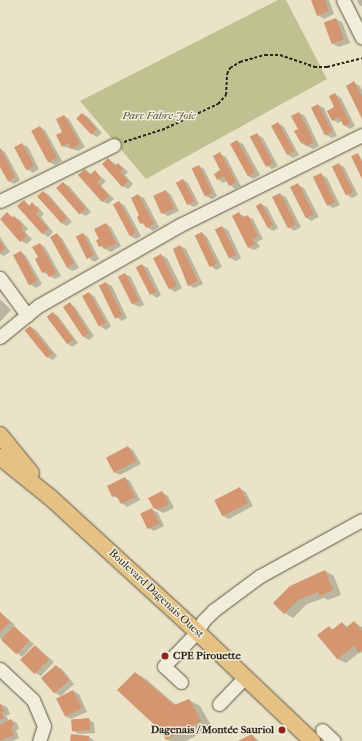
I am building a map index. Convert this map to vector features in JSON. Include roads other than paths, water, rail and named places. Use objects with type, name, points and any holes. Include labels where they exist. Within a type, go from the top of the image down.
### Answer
[{"type":"main road","name":"Boulevard Dagenais Ouest","points":[[0,435],[51,498]]},
{"type":"main road","name":"Boulevard Dagenais Ouest","points":[[0,457],[51,498],[245,677],[314,738]]},
{"type":"street","points":[[343,0],[362,38]]},
{"type":"street","points":[[0,337],[38,306],[180,226],[362,135]]},
{"type":"street","points":[[0,201],[114,144]]},
{"type":"street","points":[[0,278],[27,314]]},
{"type":"street","points":[[181,682],[164,666],[197,632],[203,621],[214,610],[260,576],[362,520]]},
{"type":"street","points":[[0,669],[33,700],[44,726],[39,741]]},
{"type":"street","points":[[218,704],[245,677]]},
{"type":"street","points":[[314,738],[334,741]]},
{"type":"place","name":"CPE Pirouette","points":[[165,656]]},
{"type":"place","name":"Dagenais / Montée Sauriol","points":[[282,730]]},
{"type":"park label","name":"Parc Fabre-Joie","points":[[159,116]]}]
